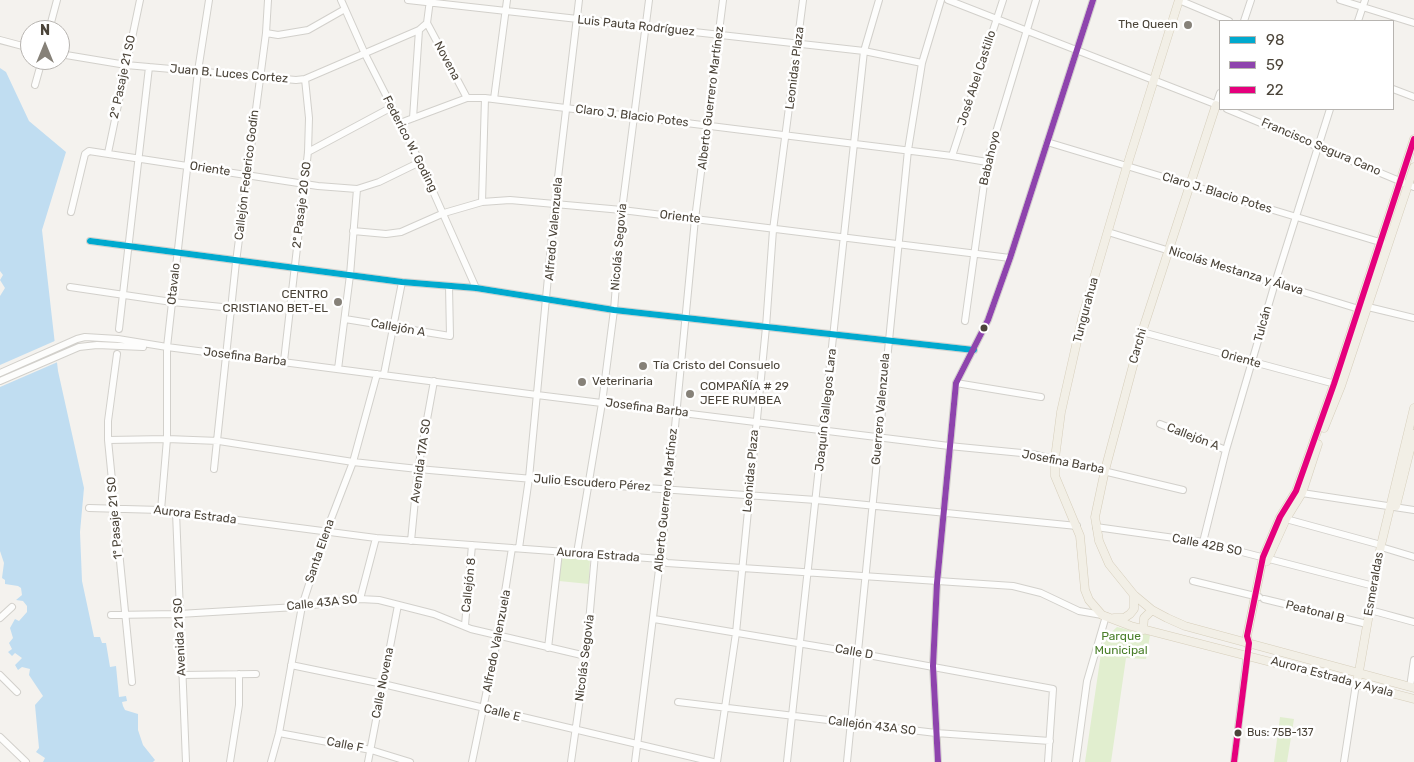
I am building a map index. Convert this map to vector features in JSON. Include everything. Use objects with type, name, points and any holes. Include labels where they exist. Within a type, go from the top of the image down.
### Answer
[{"type":"main road","name":"Tungurahua","points":[[1106,616],[1088,600],[1085,590],[1081,540],[1056,476],[1054,458],[1061,412],[1082,319],[1179,0]]},
{"type":"main road","name":"Carchi","points":[[1134,595],[1109,564],[1096,528],[1095,517],[1105,470],[1142,332],[1167,250],[1218,105]]},
{"type":"main road","points":[[1408,184],[1414,139]]},
{"type":"main road","points":[[1265,558],[1302,493],[1362,307],[1384,243],[1414,167]]},
{"type":"main road","points":[[1247,655],[1252,637],[1265,558],[1280,517],[1296,491],[1338,385]]},
{"type":"main road","name":"Esmeraldas","points":[[1393,505],[1414,408]]},
{"type":"main road","name":"Esmeraldas","points":[[1356,684],[1381,546],[1414,434]]},
{"type":"main road","points":[[1106,616],[1124,618],[1130,614],[1135,602],[1134,595]]},
{"type":"main road","name":"Aurora Estrada y Ayala","points":[[1134,595],[1152,610],[1185,626],[1412,687]]},
{"type":"main road","points":[[1143,630],[1144,618],[1152,610]]},
{"type":"main road","name":"Aurora Estrada y Ayala","points":[[1106,616],[1143,630],[1414,699]]},
{"type":"street","points":[[52,20],[57,0]]},
{"type":"street","name":"2° Pasaje 21 SO","points":[[108,153],[140,0]]},
{"type":"street","name":"Otavalo","points":[[161,510],[167,439],[167,347],[198,71],[209,0]]},
{"type":"street","name":"Callejón Federico Godín","points":[[214,469],[219,440],[236,262],[266,33],[268,0]]},
{"type":"street","name":"Federico W. Goding","points":[[341,0],[364,54],[444,213],[476,288]]},
{"type":"street","name":"Luis Pauta Rodríguez","points":[[408,0],[864,51],[922,63]]},
{"type":"street","points":[[494,99],[507,0]]},
{"type":"street","name":"Alfredo Valenzuela","points":[[472,762],[529,478],[555,203],[579,0]]},
{"type":"street","name":"Nicolás Segovia","points":[[577,553],[602,403],[614,310],[622,210],[649,0]]},
{"type":"street","name":"Alberto Guerrero Martínez","points":[[635,762],[669,489],[695,219],[723,0]]},
{"type":"street","name":"Leonidas Plaza","points":[[715,762],[736,633],[766,328],[773,230],[803,0]]},
{"type":"street","name":"Joaquín Gallegos Lara","points":[[787,762],[864,51],[879,0]]},
{"type":"street","name":"Guerrero Valenzuela","points":[[847,762],[897,243],[908,150],[922,63],[941,0]]},
{"type":"street","points":[[948,0],[1154,78],[1218,105]]},
{"type":"street","name":"José Abel Castillo","points":[[952,156],[1003,0]]},
{"type":"street","name":"Babahoyo","points":[[964,321],[986,162],[1036,0]]},
{"type":"street","points":[[938,762],[933,666],[937,582],[956,383],[974,350],[1010,258],[1093,0]]},
{"type":"street","points":[[1179,0],[1227,20]]},
{"type":"street","points":[[1244,20],[1251,0]]},
{"type":"street","points":[[1340,0],[1364,4],[1414,23]]},
{"type":"street","points":[[413,118],[420,30],[427,23],[430,1]]},
{"type":"street","points":[[1358,20],[1364,4]]},
{"type":"street","points":[[266,33],[278,35],[308,30],[345,9]]},
{"type":"street","name":"Novena","points":[[427,23],[467,98]]},
{"type":"street","name":"Juan B. Luces Cortez","points":[[70,56],[126,65],[260,78],[305,79],[420,30]]},
{"type":"street","points":[[0,40],[20,45]]},
{"type":"street","points":[[119,329],[150,67]]},
{"type":"street","points":[[35,85],[39,70]]},
{"type":"street","name":"2º Pasaje 20 SO","points":[[284,362],[308,152],[309,118],[305,79]]},
{"type":"street","points":[[1394,89],[1414,98]]},
{"type":"street","name":"Claro J. Blacio Potes","points":[[400,123],[467,98],[485,98],[908,150],[986,162]]},
{"type":"street","points":[[482,202],[485,98]]},
{"type":"street","points":[[308,152],[392,107]]},
{"type":"street","name":"Francisco Segura Cano","points":[[1229,110],[1408,184]]},
{"type":"street","name":"Tulcán","points":[[1203,542],[1226,450],[1275,283],[1330,110]]},
{"type":"street","name":"Claro J. Blacio Potes","points":[[1047,142],[1384,243]]},
{"type":"street","name":"Oriente","points":[[71,212],[85,154],[89,151],[304,184],[357,189],[379,182],[420,162]]},
{"type":"street","points":[[338,368],[350,275],[357,189]]},
{"type":"street","name":"Oriente","points":[[353,231],[386,234],[401,232],[444,213],[482,202],[510,200],[622,210],[1010,258]]},
{"type":"street","name":"Nicolás Mestanza y Álava","points":[[1108,232],[1275,283],[1362,307],[1414,318]]},
{"type":"street","points":[[90,241],[236,262],[294,267],[402,282],[476,288],[614,310],[974,350]]},
{"type":"street","name":"Santa Elena","points":[[271,762],[279,733],[302,606],[326,532],[353,462],[381,374],[402,282]]},
{"type":"street","points":[[70,286],[172,302],[232,308]]},
{"type":"street","name":"Callejón A","points":[[345,319],[450,336],[449,286]]},
{"type":"street","name":"Oriente","points":[[1142,332],[1338,385]]},
{"type":"street","name":"Josefina Barba","points":[[0,373],[77,339],[85,337],[118,339],[536,395],[1054,458],[1183,490]]},
{"type":"street","name":"Josefina Barba","points":[[0,381],[80,347],[97,344],[167,347]]},
{"type":"street","name":"1º Pasaje 21 SO","points":[[117,354],[108,421],[108,440],[132,682]]},
{"type":"street","name":"Avenida 17A SO","points":[[411,541],[418,469],[434,381]]},
{"type":"street","points":[[956,383],[1042,397]]},
{"type":"street","name":"Callejón A","points":[[1160,424],[1226,450]]},
{"type":"street","name":"Julio Escudero Pérez","points":[[108,440],[219,440],[353,462],[418,469],[944,511],[1077,526]]},
{"type":"street","points":[[1302,493],[1393,505],[1414,510]]},
{"type":"street","name":"Aurora Estrada","points":[[89,508],[161,510],[376,538],[661,559],[667,563],[1027,588],[1064,606],[1106,616]]},
{"type":"street","name":"Avenida 21 SO","points":[[176,512],[186,762]]},
{"type":"street","points":[[1286,519],[1414,557]]},
{"type":"street","name":"Calle 42B SO","points":[[1096,528],[1203,542],[1374,586]]},
{"type":"street","points":[[360,599],[376,538]]},
{"type":"street","name":"Callejón 8","points":[[464,625],[472,545]]},
{"type":"street","points":[[548,648],[560,552]]},
{"type":"street","name":"Nicolás Segovia","points":[[571,762],[586,656],[595,554]]},
{"type":"street","name":"Peatonal B","points":[[1193,581],[1367,624]]},
{"type":"street","name":"Calle 43A SO","points":[[111,615],[179,614],[302,606],[360,599],[398,605],[434,614],[498,636],[586,656]]},
{"type":"street","name":"Calle Novena","points":[[368,762],[398,605]]},
{"type":"street","points":[[0,618],[12,607]]},
{"type":"street","points":[[1370,610],[1414,622]]},
{"type":"street","points":[[1076,762],[1086,680],[1106,616]]},
{"type":"street","name":"Calle D","points":[[654,619],[933,666],[1053,689],[1050,741]]},
{"type":"street","points":[[1234,762],[1247,655]]},
{"type":"street","points":[[1412,687],[1414,660]]},
{"type":"street","name":"Calle E","points":[[291,665],[384,684],[576,731],[638,743],[715,762]]},
{"type":"street","points":[[230,762],[239,706],[239,674]]},
{"type":"street","points":[[182,675],[256,674]]},
{"type":"street","points":[[0,675],[17,692]]},
{"type":"street","name":"Esmeraldas","points":[[1344,762],[1356,684]]},
{"type":"street","name":"Callejón 43A SO","points":[[678,702],[850,724],[936,733],[1050,741]]},
{"type":"street","name":"Calle F","points":[[279,733],[371,750],[410,762]]},
{"type":"street","points":[[0,737],[26,762]]},
{"type":"street","points":[[1048,762],[1050,741]]},
{"type":"green space","points":[[561,556],[590,558],[589,584],[559,581]]},
{"type":"green space","name":"Parque Municipal","points":[[1117,627],[1150,635],[1146,659],[1126,658],[1111,762],[1085,762],[1103,640]]},
{"type":"green space","points":[[1280,717],[1294,719],[1287,762],[1274,762]]},
{"type":"water","points":[[0,68],[6,72],[29,121],[66,152],[42,230],[58,371],[84,488],[80,532],[82,581],[94,637],[100,637],[102,643],[106,643],[110,667],[116,666],[119,697],[126,696],[127,701],[122,702],[125,710],[138,714],[138,730],[143,745],[155,760],[153,762],[43,762],[45,758],[36,752],[39,748],[35,705],[43,696],[29,675],[30,669],[22,667],[18,670],[15,665],[22,658],[15,653],[12,656],[8,652],[12,649],[9,643],[13,638],[10,628],[15,619],[19,621],[27,612],[27,606],[23,601],[16,600],[22,595],[21,588],[5,584],[5,580],[2,578],[4,563],[0,551],[0,296],[5,288],[0,280],[3,275],[0,271]]},
{"type":"pier","points":[[57,340],[60,361],[0,387],[0,365]]},
{"type":"transit line","name":"59","points":[[938,762],[933,666],[937,583],[956,383],[988,320],[1010,258],[1093,0]]},
{"type":"transit line","name":"22","points":[[1234,762],[1249,643],[1247,636],[1263,557],[1280,517],[1296,491],[1334,384],[1414,139]]},
{"type":"transit line","name":"98","points":[[90,241],[402,282],[476,288],[614,310],[974,350]]},
{"type":"place","name":"The Queen","points":[[1188,25]]},
{"type":"place","name":"CENTRO CRISTIANO BET-EL","points":[[338,302]]},
{"type":"place","name":"Tía Cristo del Consuelo","points":[[643,366]]},
{"type":"place","name":"Veterinaria","points":[[582,382]]},
{"type":"place","name":"COMPAÑÍA # 29 JEFE RUMBEA","points":[[690,394]]},
{"type":"place","name":"Bus: 75B-137","points":[[1238,733]]}]
